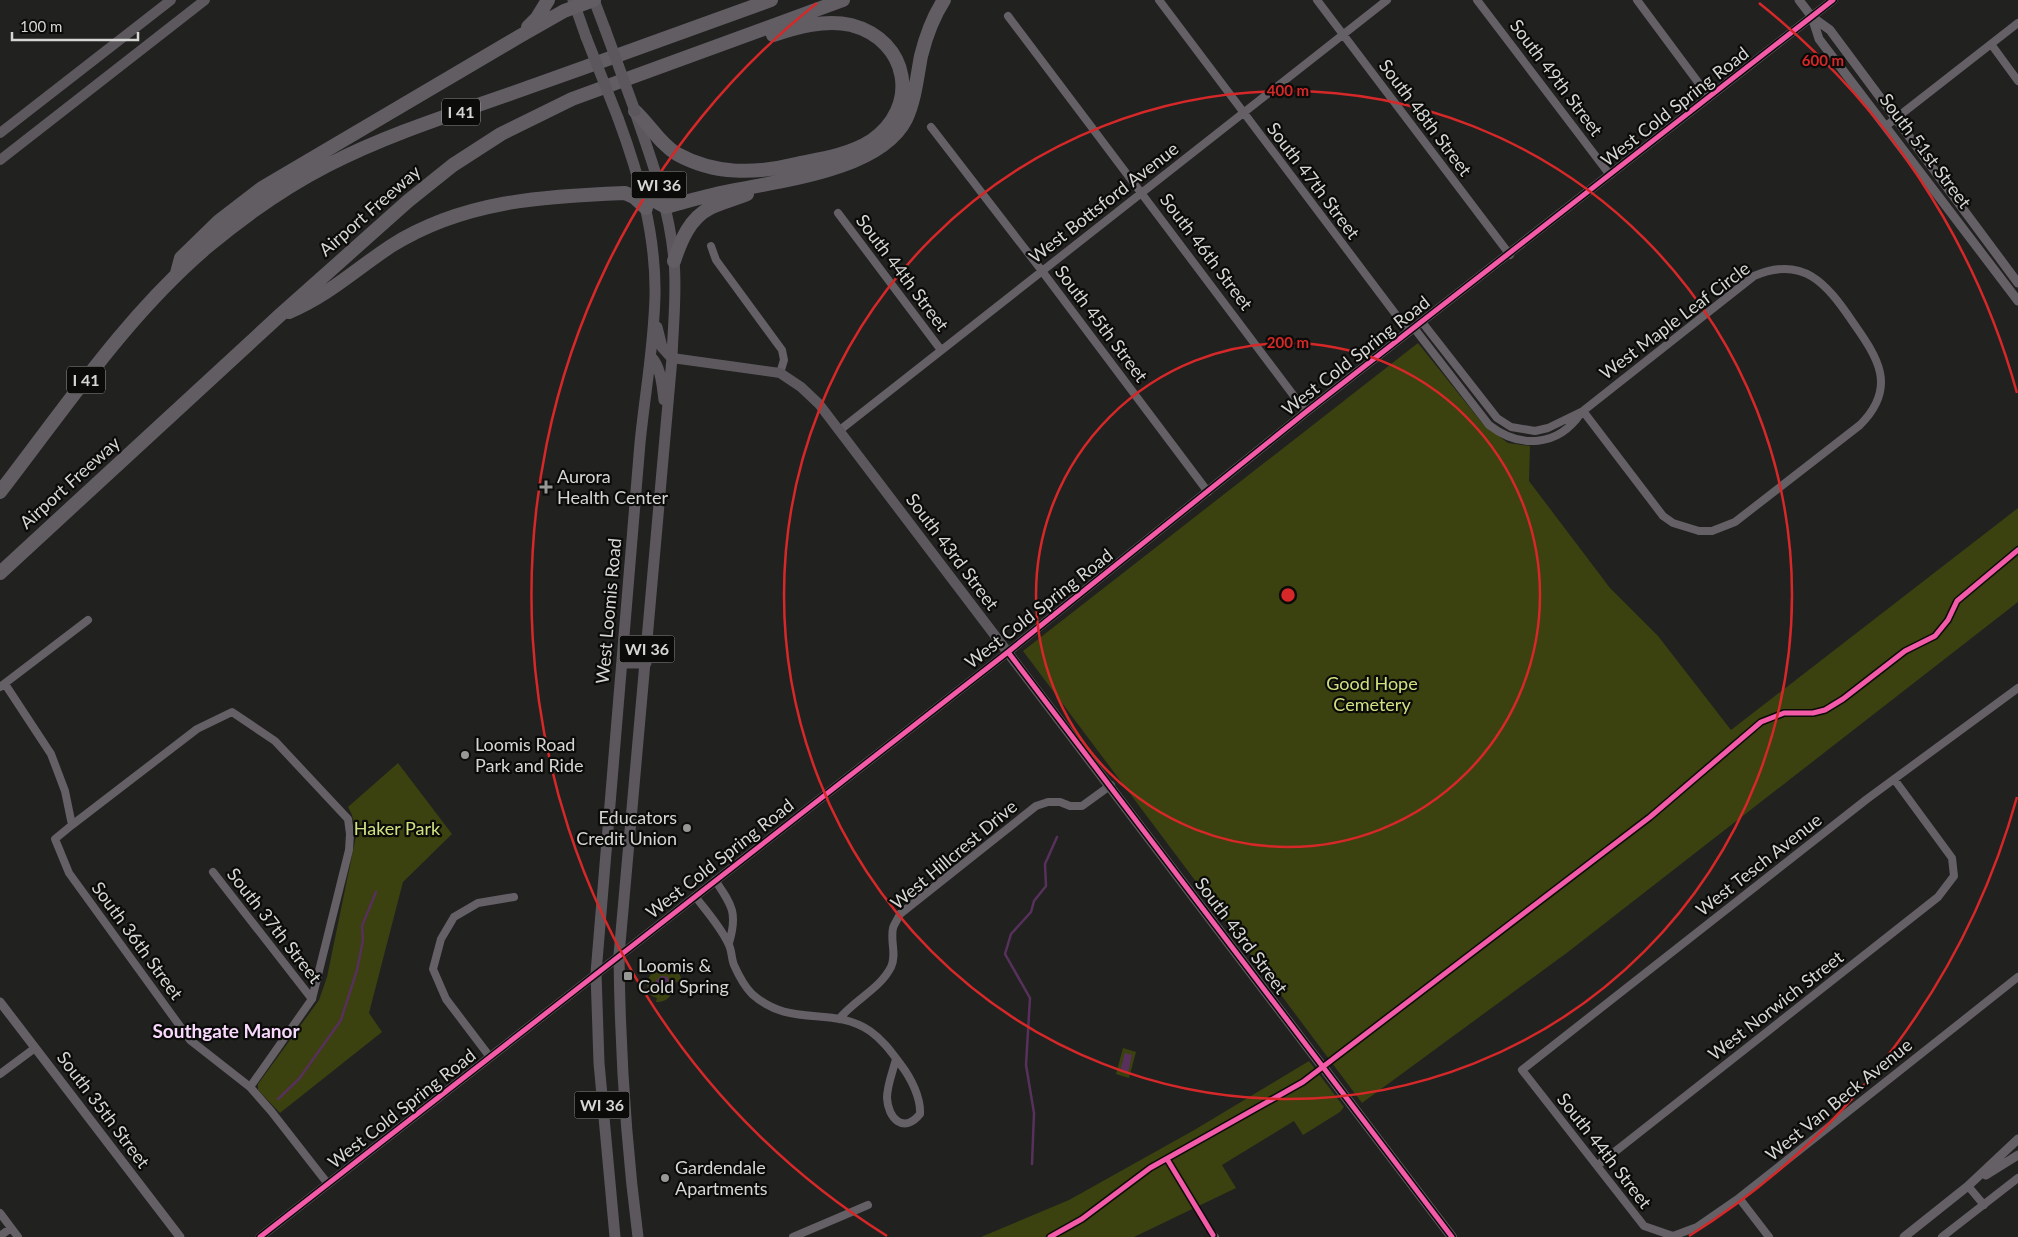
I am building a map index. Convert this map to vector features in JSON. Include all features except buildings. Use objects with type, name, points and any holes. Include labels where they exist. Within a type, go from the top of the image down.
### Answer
[{"type":"highway","points":[[520,36],[537,18],[548,0]]},
{"type":"highway","points":[[178,273],[181,258],[219,222],[262,188],[574,3],[594,0]]},
{"type":"highway","name":"I 41","points":[[0,492],[108,351],[178,273],[228,230],[265,202],[310,174],[349,155],[432,122],[771,0]]},
{"type":"highway","name":"Airport Freeway","points":[[0,573],[279,316],[408,201],[452,165],[502,134],[572,99],[843,0]]},
{"type":"highway","points":[[640,185],[655,201],[666,207],[725,192],[768,184],[861,158],[888,142],[897,133],[910,109],[927,35],[944,0]]},
{"type":"highway","points":[[635,111],[667,146],[687,159],[719,170],[757,171],[841,154],[870,141],[889,124],[896,114],[903,90],[899,64],[884,42],[868,31],[838,24],[800,27],[690,62],[661,66]]},
{"type":"highway","points":[[674,261],[686,232],[704,211],[768,184]]},
{"type":"highway","points":[[279,316],[315,301],[392,246],[450,217],[485,207],[533,198],[625,193],[634,197],[646,208]]},
{"type":"main road","points":[[0,133],[171,0]]},
{"type":"main road","points":[[0,160],[205,0]]},
{"type":"main road","name":"WI 36","points":[[594,0],[635,111],[666,207],[674,261],[672,358],[619,955],[619,1013],[630,1171],[638,1237]]},
{"type":"main road","name":"West Loomis Road","points":[[574,3],[618,118],[640,185],[646,208],[654,269],[651,357],[645,393],[596,973],[599,1063],[615,1237]]},
{"type":"main road","points":[[654,308],[662,347],[672,358]]},
{"type":"main road","points":[[651,357],[655,362],[661,379],[667,418]]},
{"type":"main road","name":"South 43rd Street","points":[[672,358],[780,373],[810,395],[840,430],[1111,785],[1452,1237]]},
{"type":"main road","points":[[622,664],[646,664]]},
{"type":"street","name":"South 47th Street","points":[[1159,0],[1242,113],[1411,330]]},
{"type":"street","name":"South 48th Street","points":[[1317,0],[1510,255]]},
{"type":"street","name":"West Bottsford Avenue","points":[[840,430],[1387,0]]},
{"type":"street","name":"South 49th Street","points":[[1477,0],[1610,175]]},
{"type":"street","points":[[1636,0],[1709,97]]},
{"type":"street","name":"South 51st Street","points":[[1799,0],[1812,17],[1830,30],[2018,283]]},
{"type":"street","name":"West Cold Spring Road","points":[[260,1237],[1008,652],[1306,412],[1510,255],[1834,0]]},
{"type":"street","name":"South 46th Street","points":[[1008,16],[1306,412]]},
{"type":"street","name":"South 51st Street","points":[[1812,17],[1820,39],[2018,301]]},
{"type":"street","points":[[1886,126],[2018,23]]},
{"type":"street","points":[[1991,44],[2018,81]]},
{"type":"street","name":"South 45th Street","points":[[931,127],[1042,270],[1208,492]]},
{"type":"street","name":"South 44th Street","points":[[838,213],[941,350]]},
{"type":"street","points":[[711,246],[716,260],[782,350],[784,360],[780,373]]},
{"type":"street","name":"West Maple Leaf Circle","points":[[1422,322],[1497,418],[1511,427],[1535,431],[1548,428],[1582,411],[1754,276],[1779,268],[1797,270],[1814,276],[1833,293],[1873,351],[1881,376],[1881,390],[1878,402],[1871,414],[1860,425],[1735,522],[1712,531],[1686,528],[1663,516],[1582,411]]},
{"type":"street","name":"West Maple Leaf Circle","points":[[1411,330],[1489,425],[1512,439],[1536,441],[1551,438],[1573,424],[1582,411]]},
{"type":"street","points":[[1489,425],[1497,418]]},
{"type":"street","points":[[88,620],[2,685],[51,754],[66,791],[72,825],[197,729],[232,712],[275,742],[348,819],[349,850],[312,999],[250,1087]]},
{"type":"street","name":"West Tesch Avenue","points":[[1522,1070],[1894,779],[2018,688]]},
{"type":"street","name":"West Norwich Street","points":[[1598,1165],[1938,897],[1954,876],[1952,858],[1894,779]]},
{"type":"street","name":"West Hillcrest Drive","points":[[839,1019],[849,1007],[883,980],[891,966],[894,953],[894,928],[900,914],[1036,806],[1048,802],[1060,802],[1070,806],[1082,806],[1111,785]]},
{"type":"street","name":"South 36th Street","points":[[72,825],[54,839],[69,873],[190,1040],[250,1087],[328,1184]]},
{"type":"street","name":"South 37th Street","points":[[213,872],[312,999]]},
{"type":"street","points":[[715,880],[731,903],[734,912],[734,924],[729,943]]},
{"type":"street","points":[[695,896],[729,943],[734,965],[752,993],[771,1007],[796,1016],[839,1019],[869,1030],[880,1039],[896,1058],[912,1082],[920,1106],[920,1114],[910,1124],[903,1124],[897,1121],[890,1110],[887,1099],[896,1058]]},
{"type":"street","points":[[490,1057],[446,1000],[433,969],[440,939],[454,917],[478,903],[514,897]]},
{"type":"street","name":"West Van Beck Avenue","points":[[1672,1236],[1697,1227],[1740,1198],[2018,977]]},
{"type":"street","name":"South 35th Street","points":[[0,1002],[180,1237]]},
{"type":"street","points":[[0,1074],[35,1048]]},
{"type":"street","name":"South 44th Street","points":[[1522,1070],[1644,1226],[1672,1236]]},
{"type":"street","points":[[1904,1237],[1968,1186],[2018,1139]]},
{"type":"street","points":[[1968,1186],[2018,1155]]},
{"type":"street","points":[[1942,1237],[2018,1178]]},
{"type":"street","points":[[1968,1186],[1984,1204]]},
{"type":"street","points":[[1740,1198],[1770,1237]]},
{"type":"street","points":[[793,1237],[868,1205]]},
{"type":"street","points":[[0,1213],[18,1237]]},
{"type":"street","points":[[0,1236],[11,1228]]},
{"type":"green space","name":"Good Hope Cemetery","points":[[1418,343],[1483,424],[1508,443],[1530,446],[1529,481],[1610,588],[1658,636],[1731,730],[2018,508],[2018,602],[1568,952],[1362,1103],[1023,651]]},
{"type":"green space","name":"Haker Park","points":[[398,763],[452,834],[403,882],[369,1013],[382,1032],[280,1113],[258,1090],[258,1084],[319,1000],[327,977],[356,836],[352,815],[348,807]]},
{"type":"green space","points":[[677,966],[682,981],[674,983],[671,994],[667,999],[656,1002],[657,998],[652,996],[647,986],[650,975],[654,972]]},
{"type":"green space","points":[[1123,1048],[1136,1052],[1129,1078],[1116,1074]]},
{"type":"green space","points":[[1309,1061],[1344,1107],[1340,1112],[1303,1135],[1294,1121],[1222,1165],[1236,1188],[1134,1237],[981,1237],[1069,1200],[1196,1129]]},
{"type":"shaded area","points":[[661,976],[668,977],[669,981],[658,989],[654,983]]},
{"type":"shaded area","points":[[1125,1053],[1132,1055],[1128,1073],[1120,1071]]},
{"type":"waterway","points":[[1032,1164],[1034,1113],[1026,1065],[1030,998],[1005,954],[1011,934],[1031,912],[1034,901],[1046,886],[1045,864],[1057,837]]},
{"type":"waterway","points":[[278,1099],[299,1079],[341,1020],[357,970],[363,940],[362,926],[376,892]]},
{"type":"cycle path","points":[[260,1237],[1008,652],[1306,412],[1833,0]]},
{"type":"cycle path","points":[[1050,1237],[1082,1219],[1150,1168],[1303,1082],[1650,817],[1761,722],[1784,713],[1813,713],[1825,710],[1843,699],[1905,651],[1935,636],[1948,620],[1957,601],[2018,550]]},
{"type":"cycle path","points":[[1008,652],[1452,1237]]},
{"type":"cycle path","points":[[1167,1159],[1213,1235]]},
{"type":"place","name":"Aurora Health Center","points":[[546,487]]},
{"type":"place","name":"Loomis Road Park and Ride","points":[[465,755]]},
{"type":"place","name":"Educators Credit Union","points":[[687,828]]},
{"type":"place","name":"Loomis & Cold Spring","points":[[628,976]]},
{"type":"place","name":"Gardendale Apartments","points":[[665,1178]]},
{"type":"district","name":"Southgate Manor","points":[[226,1031]]}]
